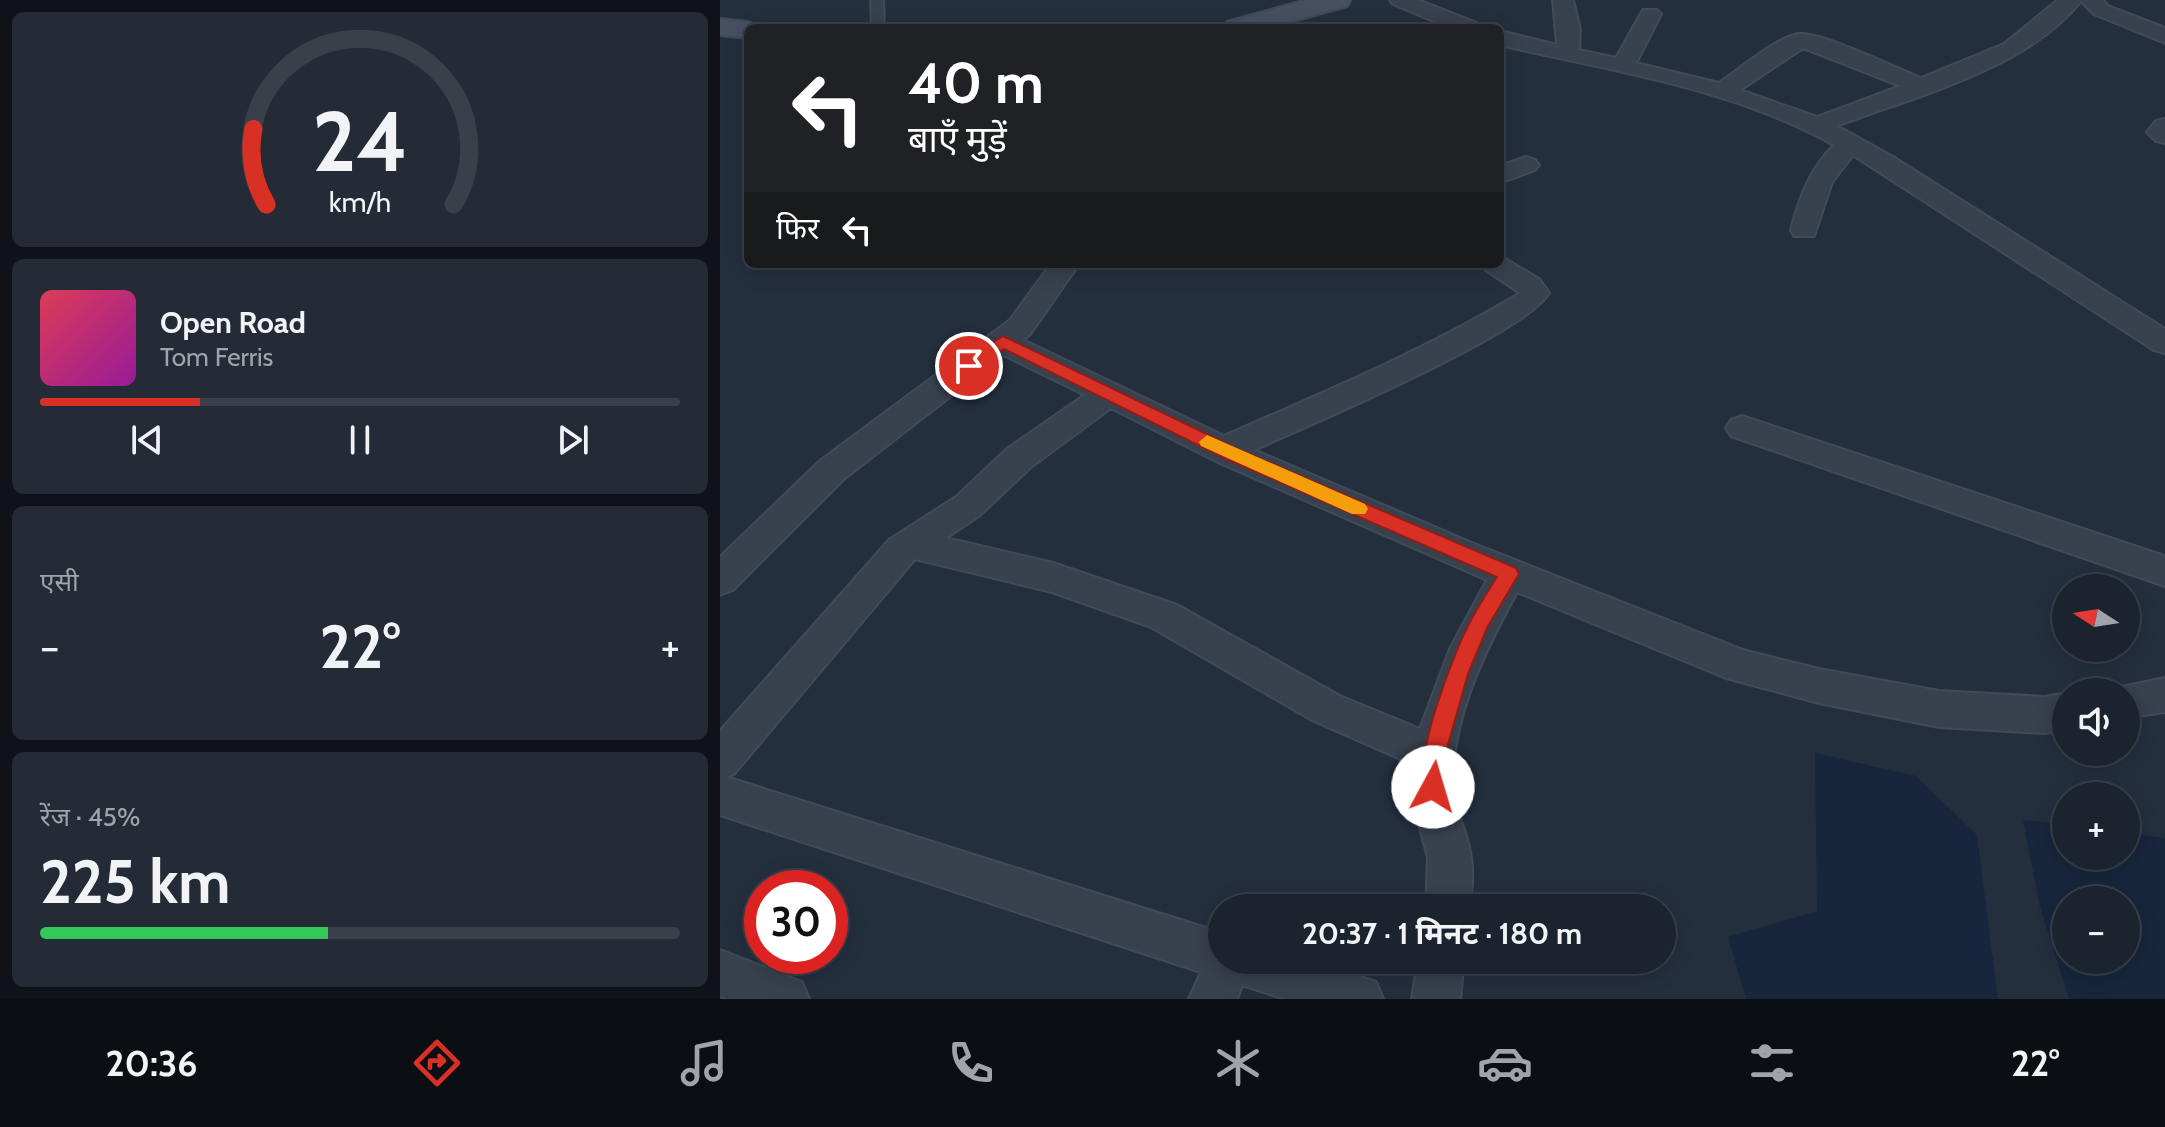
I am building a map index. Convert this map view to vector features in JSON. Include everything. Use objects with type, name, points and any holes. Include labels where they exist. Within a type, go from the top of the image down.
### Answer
[{"type":"street","points":[[1277,24],[1337,0]]},
{"type":"street","points":[[1400,0],[1459,24]]},
{"type":"street","points":[[1563,0],[1569,30],[1568,55]]},
{"type":"street","points":[[1817,125],[2012,49],[2071,0]]},
{"type":"street","points":[[2091,0],[2096,7],[2165,36]]},
{"type":"street","points":[[1623,67],[1650,14]]},
{"type":"street","points":[[720,27],[744,30]]},
{"type":"street","points":[[1723,91],[1802,40],[1920,86]]},
{"type":"street","points":[[1504,41],[1723,91],[1817,125],[1851,143],[2165,343]]},
{"type":"street","points":[[2165,126],[2159,132],[2165,136]]},
{"type":"street","points":[[1804,230],[1820,176],[1834,157],[1851,143]]},
{"type":"street","points":[[1504,173],[1526,165]]},
{"type":"street","points":[[720,580],[833,469],[1003,342],[1035,309],[1062,268]]},
{"type":"street","points":[[1224,450],[1368,385],[1487,326],[1532,298],[1535,293],[1529,285],[1502,268]]},
{"type":"street","points":[[1003,342],[1224,450],[1509,574],[1725,660],[1819,686],[1939,709],[2052,714]]},
{"type":"street","points":[[720,761],[883,567],[910,544],[957,514],[1019,458],[1109,394]]},
{"type":"street","points":[[1742,428],[1805,452],[1985,508],[2165,571]]},
{"type":"street","points":[[910,544],[1053,578],[1164,616],[1326,708],[1403,743],[1435,752]]},
{"type":"street","points":[[1449,894],[1451,862],[1435,810],[1435,752],[1458,674],[1479,624],[1509,574]]},
{"type":"street","points":[[2140,699],[2165,695]]},
{"type":"street","points":[[720,795],[1208,952]]},
{"type":"street","points":[[720,973],[785,999]]},
{"type":"street","points":[[1213,999],[1225,974]]},
{"type":"street","points":[[1278,974],[1359,999]]},
{"type":"street","points":[[1436,999],[1439,974]]},
{"type":"lane","points":[[877,0],[878,24]]},
{"type":"water","points":[[1815,753],[1916,776],[1977,835],[1998,999],[1746,999],[1728,937],[1817,911]]},
{"type":"water","points":[[2023,820],[2052,823],[2052,870],[2140,870],[2140,835],[2165,838],[2165,999],[2069,999],[2061,974],[2140,974],[2140,886],[2052,886],[2052,945],[2040,907]]},
{"type":"slow traffic","points":[[1207,442],[1358,509]]},
{"type":"route","points":[[969,366],[1003,342],[1232,454],[1509,574],[1479,624],[1458,674],[1435,752],[1433,787]]}]
